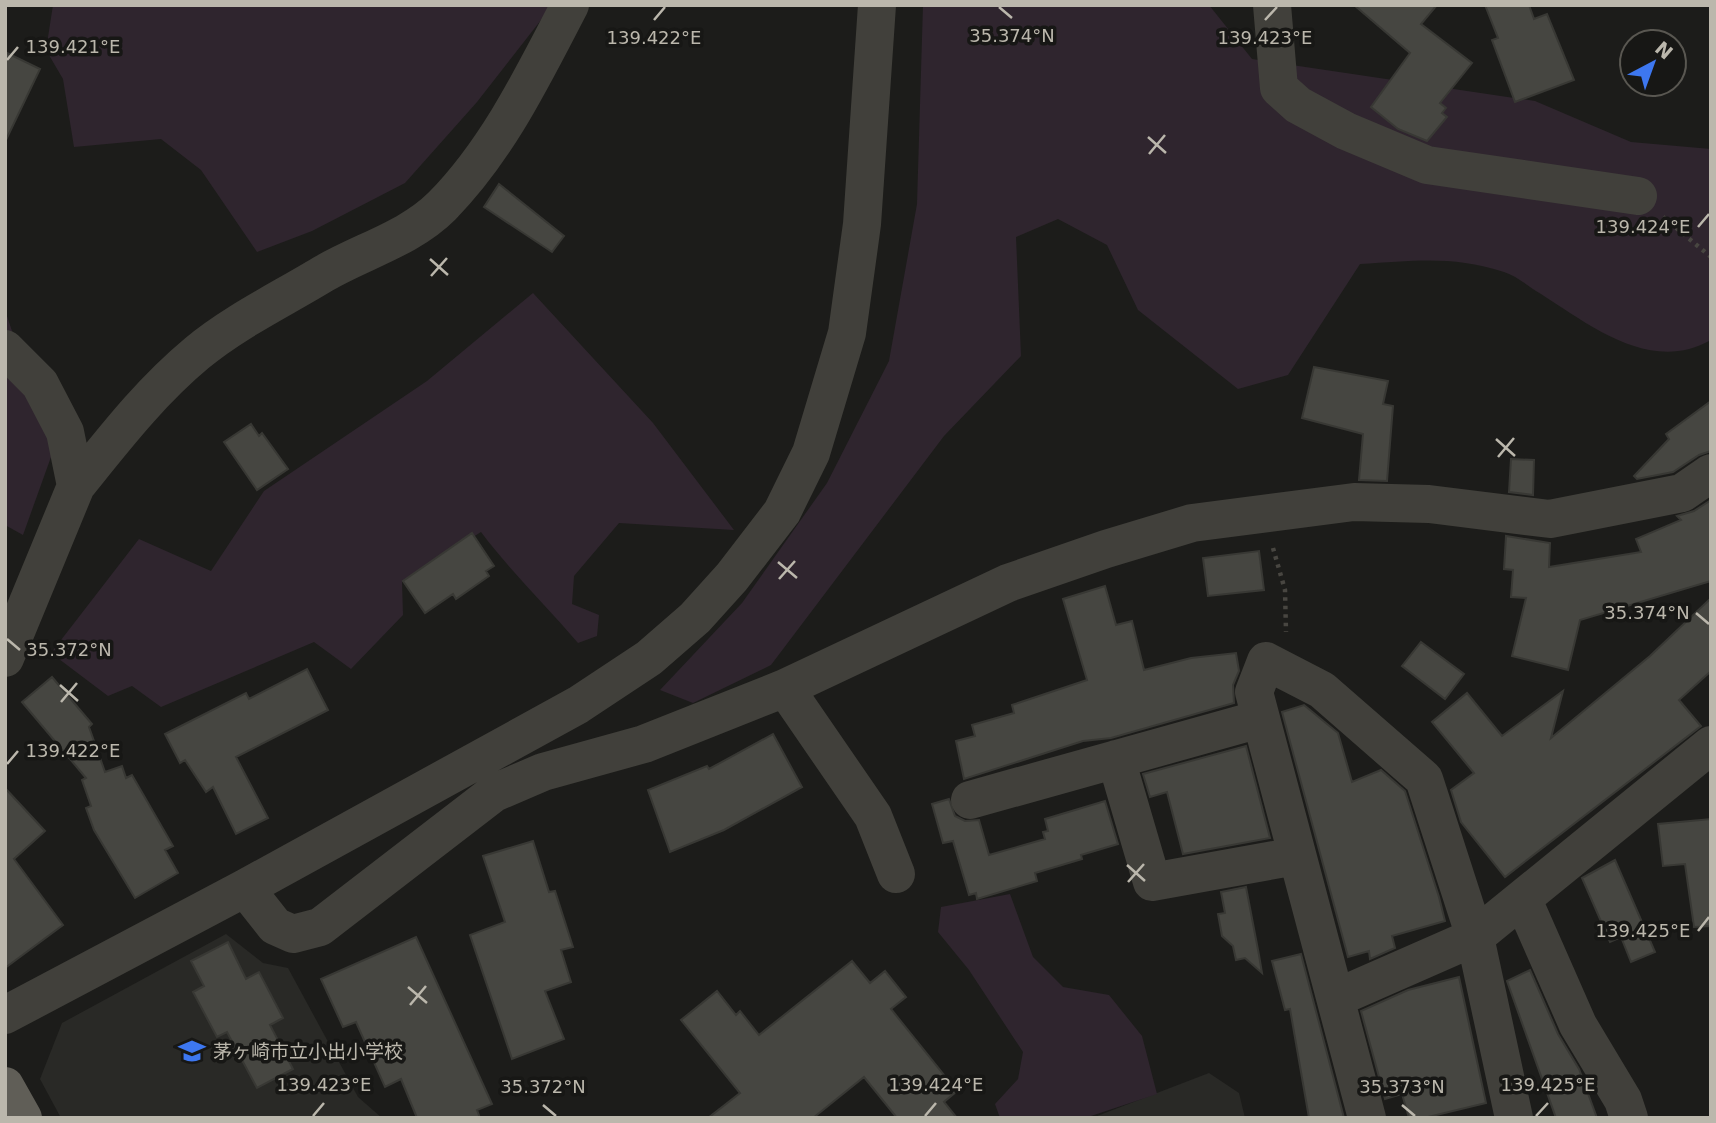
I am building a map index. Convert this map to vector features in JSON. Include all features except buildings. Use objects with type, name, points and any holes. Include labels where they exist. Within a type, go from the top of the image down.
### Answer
[{"type":"main road","points":[[5,1086],[23,1118]]},
{"type":"street","points":[[5,658],[76,486],[140,405],[199,351],[333,268],[388,244],[440,208],[481,162],[511,115],[570,5]]},
{"type":"street","points":[[5,1015],[245,888],[578,705],[649,658],[695,618],[732,577],[782,512],[811,453],[847,333],[862,224],[877,5]]},
{"type":"street","points":[[1272,5],[1279,88],[1298,105],[1346,131],[1427,165],[1639,196]]},
{"type":"street","points":[[5,349],[40,384],[47,396],[65,432],[76,486]]},
{"type":"street","points":[[245,888],[275,926],[293,934],[320,927],[494,793],[544,772],[644,744],[785,688],[1008,583],[1192,523],[1354,502],[1429,504],[1550,519],[1682,493],[1711,474]]},
{"type":"street","points":[[1367,1118],[1254,692],[1266,661],[1322,690],[1424,779],[1475,937],[1514,1118]]},
{"type":"street","points":[[785,688],[873,816],[896,874]]},
{"type":"street","points":[[970,800],[1260,719]]},
{"type":"street","points":[[1336,998],[1475,937],[1711,745]]},
{"type":"street","points":[[1116,759],[1152,882],[1296,856]]},
{"type":"street","points":[[1523,900],[1578,1025],[1623,1100],[1629,1118]]},
{"type":"path","points":[[1639,196],[1711,257]]},
{"type":"path","points":[[1272,543],[1285,590],[1286,671]]},
{"type":"shaded area","points":[[53,5],[548,5],[548,11],[477,102],[405,183],[312,231],[257,252],[201,170],[161,139],[74,147],[63,79],[46,50]]},
{"type":"shaded area","points":[[923,5],[1209,5],[1252,59],[1535,101],[1631,142],[1711,149],[1711,340],[1689,349],[1666,352],[1644,349],[1601,332],[1514,276],[1467,263],[1433,260],[1360,264],[1288,375],[1238,389],[1138,310],[1107,245],[1058,219],[1016,237],[1021,356],[944,436],[771,665],[693,703],[660,690],[742,603],[827,483],[889,361],[917,204]]},
{"type":"shaded area","points":[[533,293],[653,423],[734,530],[619,523],[574,576],[572,604],[599,615],[597,636],[578,643],[481,532],[402,582],[403,615],[351,669],[314,642],[161,707],[132,686],[108,696],[51,653],[139,539],[211,571],[264,491],[427,381]]},
{"type":"shaded area","points":[[5,310],[20,355],[65,418],[23,535],[5,525]]},
{"type":"shaded area","points":[[1010,894],[1033,957],[1063,987],[1109,995],[1142,1036],[1157,1094],[1085,1118],[1000,1118],[995,1104],[1018,1079],[1023,1052],[969,970],[938,932],[941,907]]},
{"type":"shaded area","name":"茅ヶ崎市立小出小学校","points":[[226,934],[263,963],[288,968],[358,1097],[382,1118],[61,1118],[40,1079],[62,1023]]},
{"type":"shaded area","points":[[1209,1073],[1239,1093],[1245,1118],[1092,1118]]},
{"type":"place","name":"茅ヶ崎市立小出小学校","points":[[192,1051]]}]
